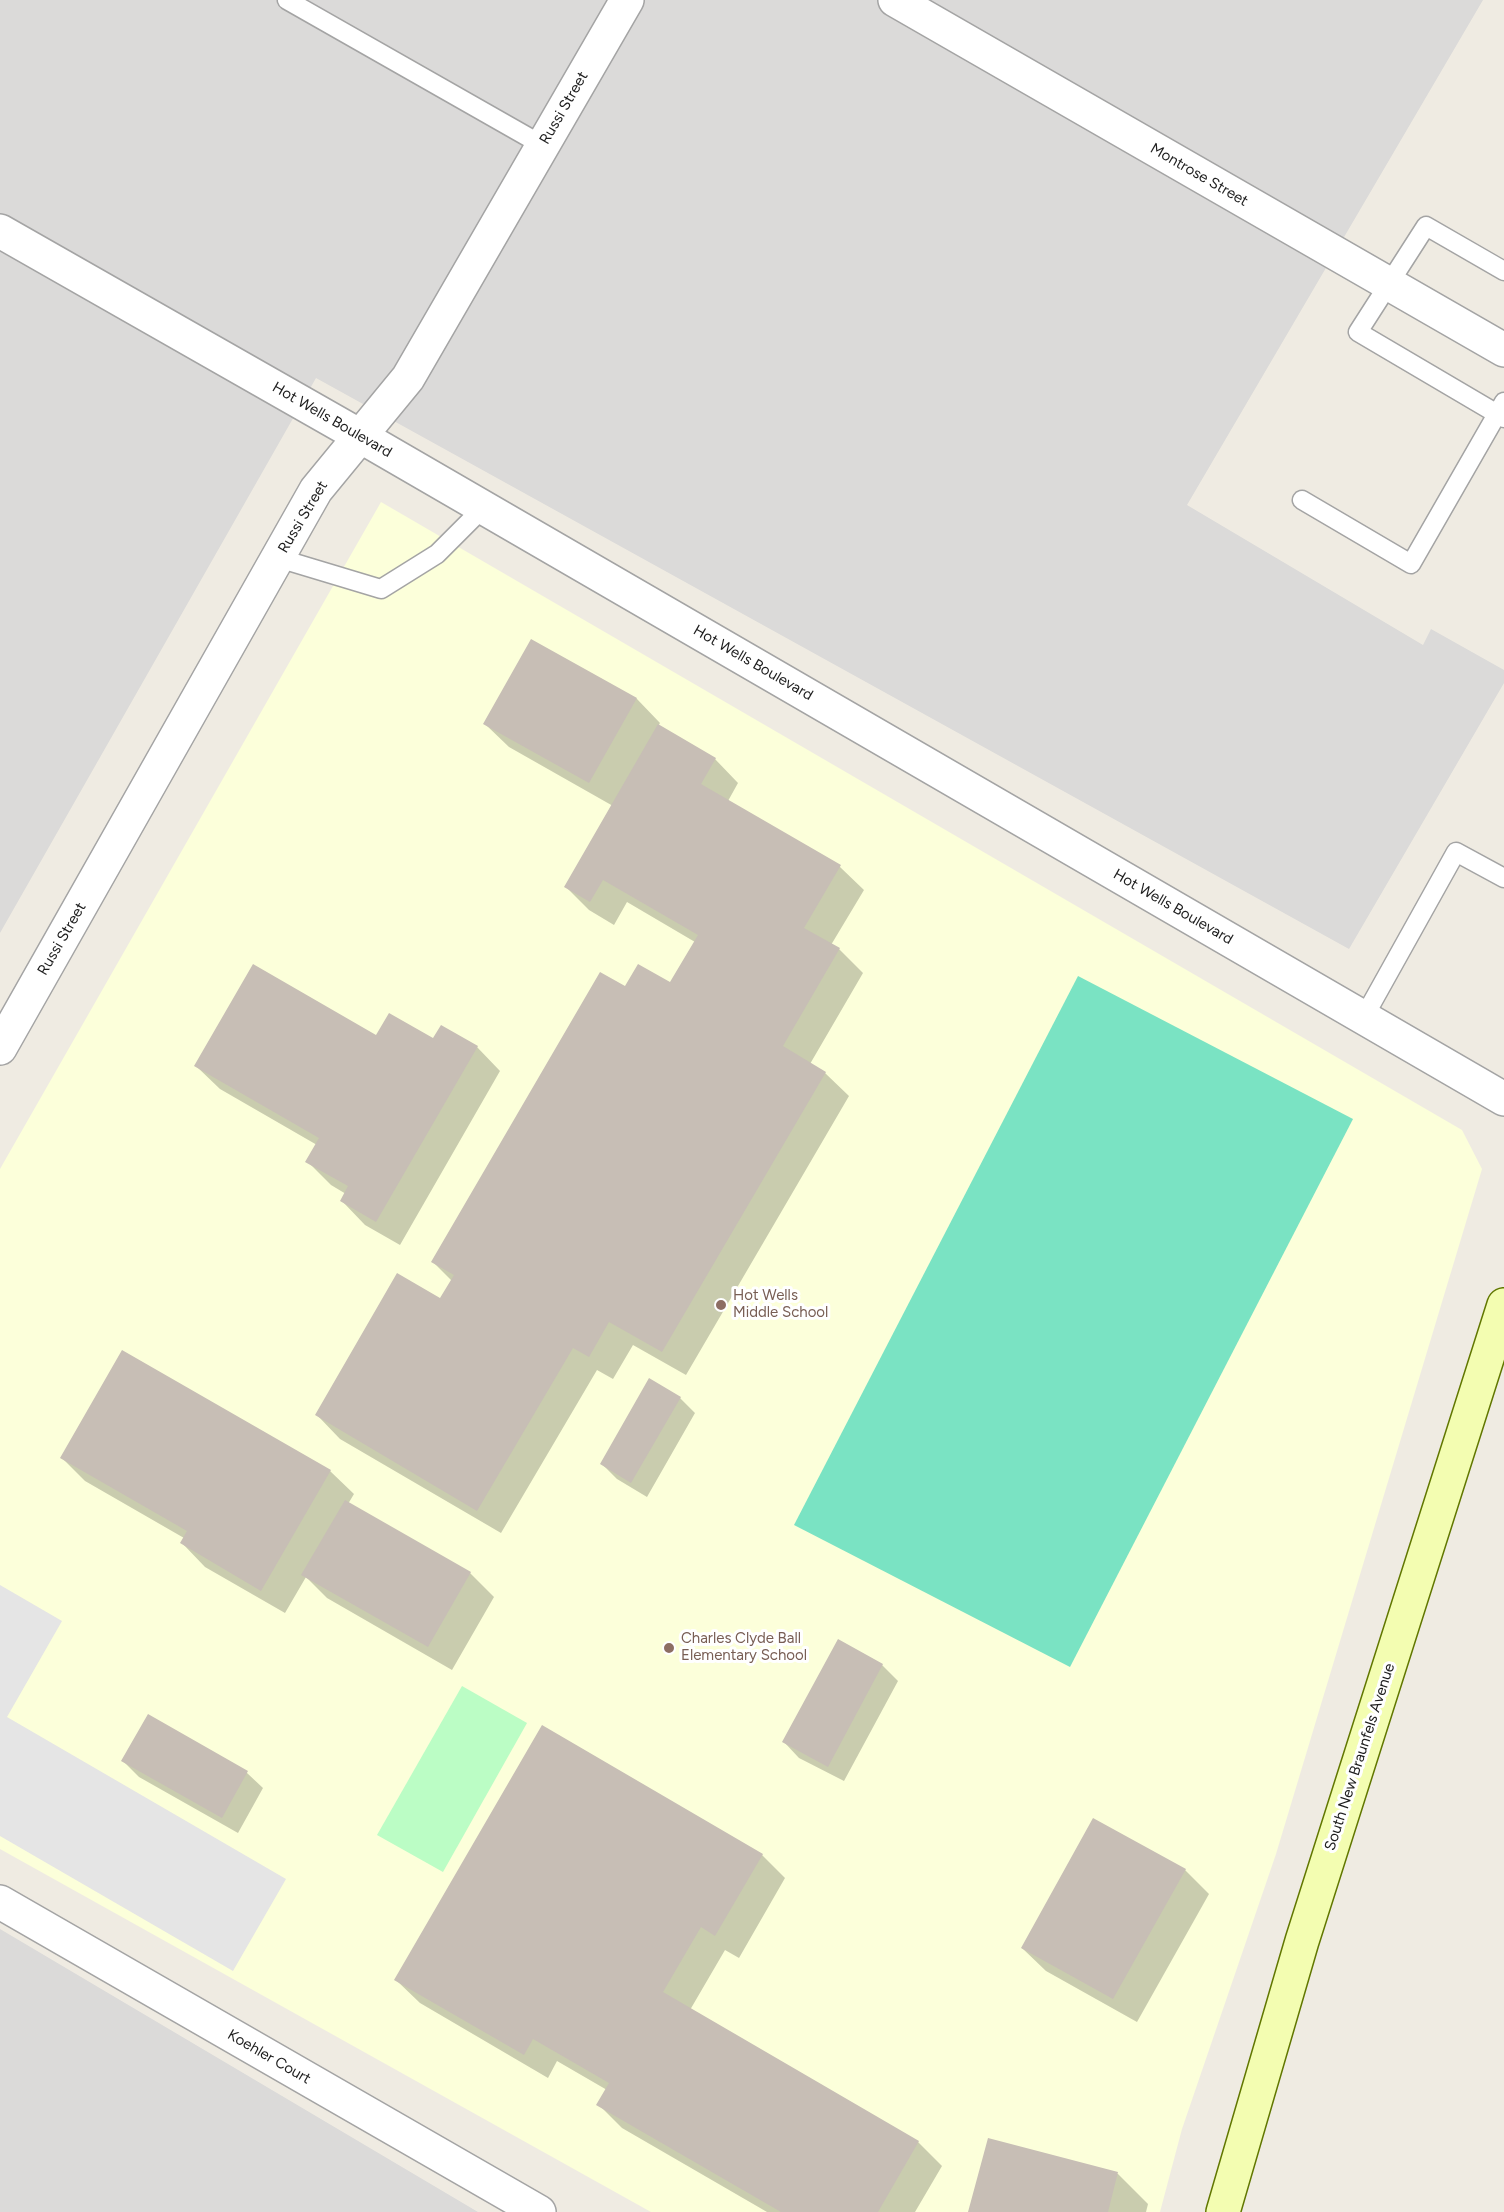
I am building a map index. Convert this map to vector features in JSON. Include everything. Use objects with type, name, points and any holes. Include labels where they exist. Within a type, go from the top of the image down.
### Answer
[{"type":"main road","name":"South New Braunfels Avenue","points":[[1223,2212],[1302,1941],[1504,1305]]},
{"type":"street","name":"Russi Street","points":[[0,1048],[316,489],[408,378],[627,0]]},
{"type":"street","name":"Montrose Street","points":[[894,0],[1504,350]]},
{"type":"street","name":"Hot Wells Boulevard","points":[[0,231],[484,507],[1504,1099]]},
{"type":"street","name":"Koehler Court","points":[[0,1902],[539,2212]]},
{"type":"lane","points":[[287,0],[542,145]]},
{"type":"lane","points":[[1302,500],[1410,564],[1502,411],[1358,332],[1426,226],[1504,270]]},
{"type":"lane","points":[[278,558],[381,589],[437,554],[484,507]]},
{"type":"lane","points":[[1364,1017],[1456,852],[1504,878]]},
{"type":"shaded area","points":[[0,0],[1483,0],[1187,505],[1423,645],[1431,629],[1504,670],[1504,683],[1349,949],[316,378],[0,933]]},
{"type":"shaded area","name":"Hot Wells Middle School","points":[[381,502],[1462,1130],[1482,1169],[1276,1854],[1182,2129],[1160,2212],[651,2212],[0,1849],[0,1169]]},
{"type":"shaded area","points":[[0,1585],[62,1621],[7,1717],[286,1879],[233,1971],[0,1836]]},
{"type":"shaded area","points":[[0,1929],[478,2212],[0,2212]]},
{"type":"green space","points":[[1078,976],[1353,1119],[1070,1667],[794,1525]]},
{"type":"green space","points":[[462,1686],[527,1723],[443,1872],[377,1835]]},
{"type":"building","points":[[531,639],[637,698],[589,783],[483,724]]},
{"type":"building","points":[[658,724],[716,758],[701,784],[841,865],[804,928],[840,948],[783,1046],[826,1072],[662,1352],[609,1322],[589,1357],[573,1348],[477,1511],[315,1415],[397,1273],[440,1298],[454,1275],[431,1262],[600,972],[625,986],[638,964],[670,982],[698,935],[603,880],[590,902],[564,887]]},
{"type":"building","points":[[253,964],[376,1035],[389,1013],[433,1038],[441,1025],[478,1046],[376,1222],[340,1201],[348,1186],[305,1162],[319,1138],[194,1066]]},
{"type":"building","points":[[122,1350],[331,1470],[261,1591],[180,1543],[187,1531],[60,1458]]},
{"type":"building","points":[[649,1378],[681,1397],[631,1483],[600,1464]]},
{"type":"building","points":[[345,1500],[471,1572],[428,1647],[301,1575]]},
{"type":"building","points":[[838,1639],[883,1664],[828,1767],[782,1742]]},
{"type":"building","points":[[148,1714],[248,1771],[222,1818],[121,1761]]},
{"type":"building","points":[[542,1725],[763,1854],[715,1936],[701,1927],[663,1992],[919,2141],[878,2212],[781,2212],[596,2105],[609,2083],[533,2039],[524,2055],[394,1980]]},
{"type":"building","points":[[1093,1818],[1186,1869],[1113,1999],[1021,1948]]},
{"type":"building","points":[[988,2138],[1118,2172],[1108,2212],[968,2212]]},
{"type":"place","name":"Hot Wells Middle School","points":[[721,1305]]},
{"type":"place","name":"Charles Clyde Ball Elementary School","points":[[669,1648]]}]
